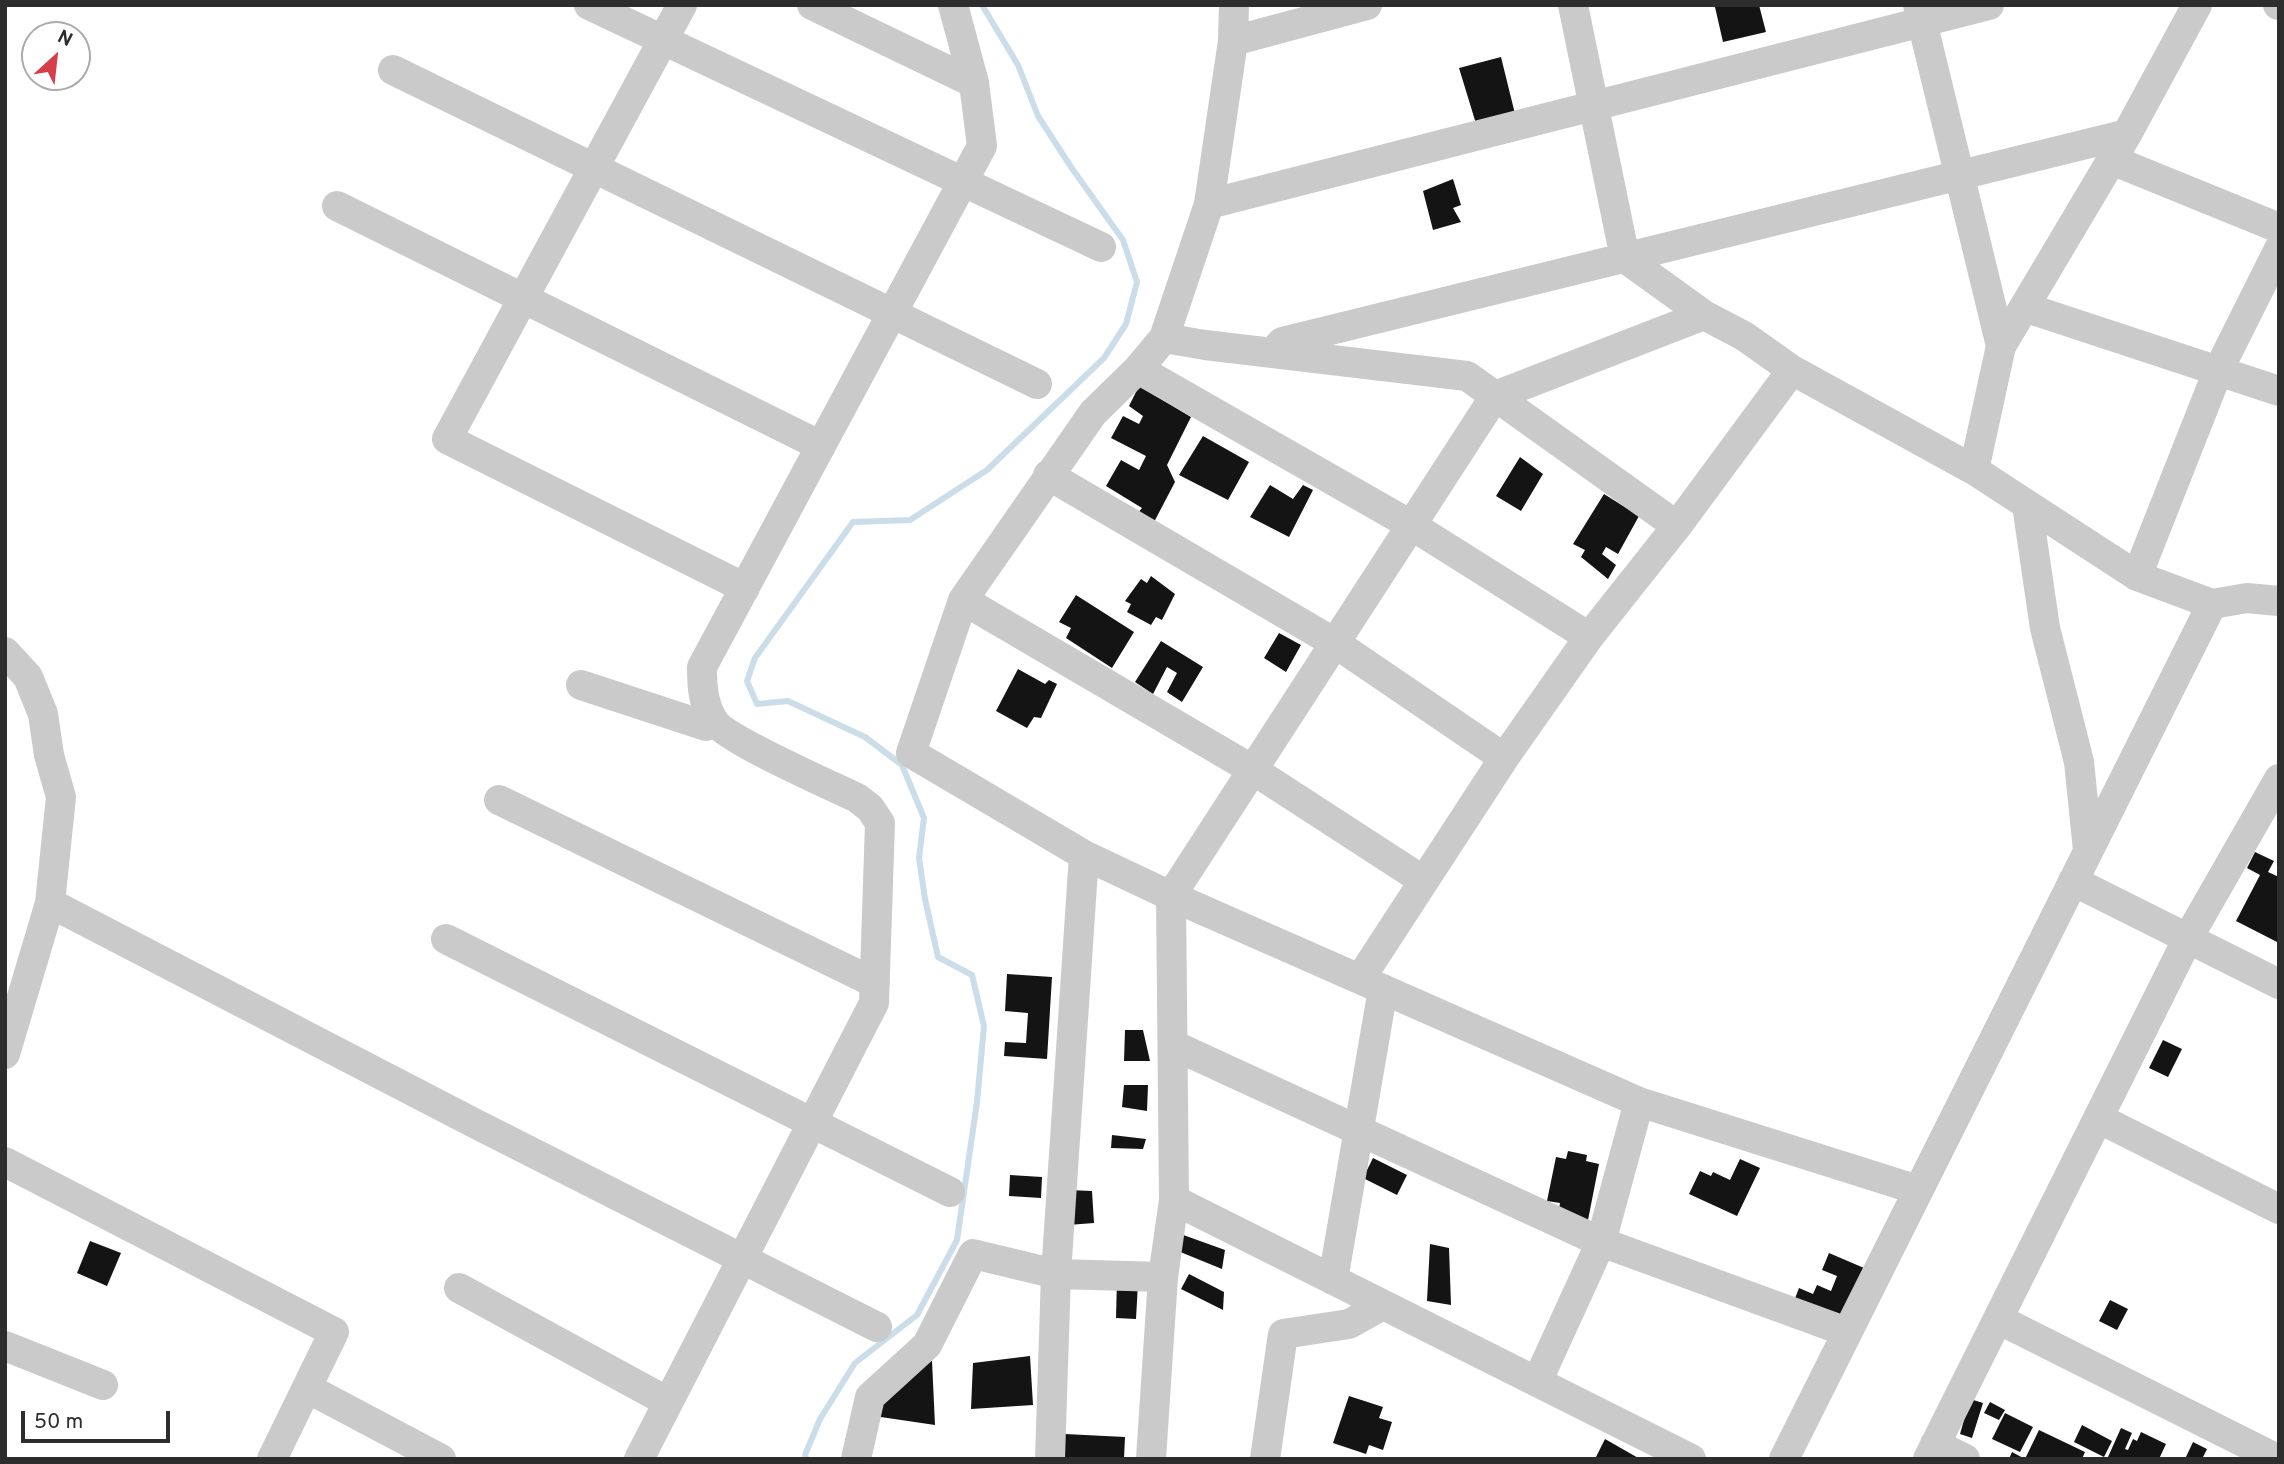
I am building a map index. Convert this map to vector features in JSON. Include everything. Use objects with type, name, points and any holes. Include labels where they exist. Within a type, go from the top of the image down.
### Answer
[{"type":"street","points":[[589,5],[1101,247]]},
{"type":"street","points":[[682,5],[447,439],[745,588]]},
{"type":"street","points":[[812,5],[974,83]]},
{"type":"street","points":[[639,1459],[874,1003],[880,823],[870,808],[857,798],[750,746],[714,723],[702,693],[702,667],[982,146],[974,83],[953,5]]},
{"type":"street","points":[[1234,5],[1233,41],[1209,204],[1164,338],[1138,369],[1093,413],[963,600],[911,753],[1084,855],[1171,897],[1639,1102],[1918,1190]]},
{"type":"street","points":[[1233,41],[1367,5]]},
{"type":"street","points":[[1573,5],[1625,258],[1704,315],[1744,336],[1792,370],[1973,470],[2137,576],[2212,604],[2247,598],[2279,601]]},
{"type":"street","points":[[1209,204],[1593,106],[1920,14],[1989,5]]},
{"type":"street","points":[[1973,470],[2001,346],[2127,134],[2197,5]]},
{"type":"street","points":[[1920,14],[2001,346]]},
{"type":"street","points":[[393,70],[1037,384]]},
{"type":"street","points":[[1272,353],[1282,342],[2127,134]]},
{"type":"street","points":[[2112,160],[2279,228]]},
{"type":"street","points":[[337,206],[821,446]]},
{"type":"street","points":[[2137,576],[2218,371],[2279,250]]},
{"type":"street","points":[[2024,307],[2279,391]]},
{"type":"street","points":[[1151,1459],[1163,1277],[1174,1200],[1171,897],[1495,396],[1704,315]]},
{"type":"street","points":[[1164,338],[1467,376],[1677,526]]},
{"type":"street","points":[[1138,369],[1411,525],[1589,637]]},
{"type":"street","points":[[1333,1280],[1359,1130],[1372,984],[1424,881],[1504,758],[1589,637],[1677,526],[1792,370]]},
{"type":"street","points":[[1048,475],[1335,643],[1504,758]]},
{"type":"street","points":[[2027,505],[2045,628],[2079,762],[2088,849]]},
{"type":"street","points":[[963,600],[1252,771],[1424,881]]},
{"type":"street","points":[[1784,1459],[2212,604]]},
{"type":"street","points":[[5,652],[28,677],[43,714],[49,755],[61,797],[50,903],[5,1054]]},
{"type":"street","points":[[581,685],[706,726],[714,723]]},
{"type":"street","points":[[1965,1459],[1932,1451],[2188,938],[2279,779]]},
{"type":"street","points":[[499,800],[875,983]]},
{"type":"street","points":[[1050,1459],[1056,1274],[1084,855]]},
{"type":"street","points":[[2073,881],[2279,984]]},
{"type":"street","points":[[50,903],[476,1124],[877,1327]]},
{"type":"street","points":[[446,939],[950,1192]]},
{"type":"street","points":[[1173,1045],[1601,1242],[1847,1332]]},
{"type":"street","points":[[1537,1382],[1601,1242],[1639,1102]]},
{"type":"street","points":[[2098,1118],[2279,1209]]},
{"type":"street","points":[[5,1162],[334,1332],[272,1459]]},
{"type":"street","points":[[1174,1200],[1691,1459]]},
{"type":"street","points":[[856,1459],[870,1397],[927,1345],[973,1254],[1056,1274],[1163,1277]]},
{"type":"street","points":[[459,1288],[668,1402]]},
{"type":"street","points":[[1265,1459],[1283,1334],[1349,1324],[1384,1305]]},
{"type":"street","points":[[1998,1319],[2277,1459]]},
{"type":"street","points":[[5,1346],[103,1385]]},
{"type":"street","points":[[306,1388],[440,1459]]},
{"type":"building","points":[[1759,5],[1766,32],[1723,42],[1715,7]]},
{"type":"building","points":[[1501,57],[1516,118],[1477,127],[1459,68]]},
{"type":"building","points":[[1453,179],[1461,205],[1453,208],[1461,222],[1433,230],[1423,191]]},
{"type":"building","points":[[1139,386],[1191,417],[1167,465],[1175,482],[1153,524],[1137,514],[1142,508],[1106,486],[1121,460],[1139,470],[1146,456],[1111,438],[1123,416],[1139,424],[1143,416],[1129,406]]},
{"type":"building","points":[[1203,436],[1249,462],[1228,500],[1179,475]]},
{"type":"building","points":[[1520,457],[1543,474],[1521,511],[1496,496]]},
{"type":"building","points":[[1270,485],[1293,499],[1303,485],[1313,490],[1289,537],[1250,517]]},
{"type":"building","points":[[1604,494],[1639,516],[1618,554],[1606,547],[1602,554],[1616,565],[1608,579],[1581,557],[1585,550],[1573,544]]},
{"type":"building","points":[[1151,576],[1175,594],[1162,620],[1156,617],[1151,625],[1127,612],[1131,604],[1125,601],[1141,579],[1147,583]]},
{"type":"building","points":[[1076,595],[1134,632],[1112,668],[1066,638],[1071,628],[1059,622]]},
{"type":"building","points":[[1279,633],[1301,645],[1286,672],[1264,658]]},
{"type":"building","points":[[1161,641],[1203,667],[1182,702],[1167,692],[1177,673],[1167,667],[1153,694],[1135,682]]},
{"type":"building","points":[[1018,669],[1045,684],[1049,680],[1057,684],[1041,718],[1034,717],[1027,728],[996,711]]},
{"type":"building","points":[[2255,852],[2274,861],[2268,872],[2279,877],[2279,943],[2236,921],[2260,875],[2247,868]]},
{"type":"building","points":[[1007,974],[1052,977],[1047,1059],[1004,1056],[1005,1042],[1026,1043],[1028,1013],[1005,1011]]},
{"type":"building","points":[[1125,1030],[1143,1030],[1150,1061],[1124,1061]]},
{"type":"building","points":[[2163,1040],[2182,1049],[2168,1077],[2149,1068]]},
{"type":"building","points":[[1124,1085],[1148,1085],[1147,1111],[1122,1107]]},
{"type":"building","points":[[1112,1135],[1146,1139],[1143,1149],[1111,1148]]},
{"type":"building","points":[[1568,1151],[1587,1155],[1586,1161],[1599,1164],[1588,1220],[1558,1214],[1560,1203],[1547,1201],[1556,1157],[1566,1159]]},
{"type":"building","points":[[1373,1158],[1407,1175],[1397,1195],[1363,1178]]},
{"type":"building","points":[[1740,1159],[1760,1168],[1737,1216],[1689,1194],[1700,1171],[1711,1176],[1713,1172],[1730,1180]]},
{"type":"building","points":[[1010,1175],[1042,1177],[1041,1198],[1009,1196]]},
{"type":"building","points":[[1068,1190],[1092,1191],[1094,1223],[1068,1225]]},
{"type":"building","points":[[1175,1232],[1225,1250],[1222,1269],[1173,1249]]},
{"type":"building","points":[[90,1241],[121,1253],[107,1286],[77,1273]]},
{"type":"building","points":[[1430,1244],[1449,1248],[1451,1305],[1427,1301]]},
{"type":"building","points":[[1829,1253],[1864,1268],[1841,1321],[1794,1301],[1799,1288],[1813,1294],[1817,1285],[1831,1291],[1837,1276],[1822,1270]]},
{"type":"building","points":[[1189,1274],[1224,1292],[1223,1310],[1181,1289]]},
{"type":"building","points":[[1117,1279],[1138,1283],[1136,1319],[1116,1318]]},
{"type":"building","points":[[2110,1300],[2128,1309],[2117,1330],[2099,1321]]},
{"type":"building","points":[[1030,1356],[1033,1405],[971,1409],[973,1363]]},
{"type":"building","points":[[932,1361],[935,1425],[874,1416],[910,1363]]},
{"type":"building","points":[[1349,1396],[1383,1407],[1379,1418],[1392,1422],[1383,1450],[1369,1445],[1366,1454],[1333,1443]]},
{"type":"building","points":[[1970,1399],[1983,1403],[1972,1438],[1960,1434]]},
{"type":"building","points":[[1990,1402],[2005,1410],[1999,1420],[1984,1413]]},
{"type":"building","points":[[2005,1413],[2033,1427],[2020,1452],[1992,1439]]},
{"type":"building","points":[[2082,1425],[2112,1441],[2104,1457],[2074,1442]]},
{"type":"building","points":[[2121,1428],[2132,1433],[2125,1449],[2128,1450],[2133,1439],[2137,1441],[2141,1432],[2166,1444],[2159,1459],[2108,1457]]},
{"type":"building","points":[[2039,1430],[2085,1452],[2082,1459],[2025,1459]]},
{"type":"building","points":[[1065,1434],[1125,1437],[1124,1459],[1063,1459]]},
{"type":"building","points":[[1605,1439],[1640,1459],[1595,1459]]},
{"type":"building","points":[[2193,1442],[2207,1449],[2202,1459],[2185,1459]]},
{"type":"building","points":[[2012,1452],[2025,1459],[2009,1459]]},
{"type":"waterway","points":[[806,1459],[805,1455],[820,1419],[855,1363],[917,1315],[957,1240],[977,1102],[984,1026],[972,975],[938,957],[919,858],[924,818],[902,765],[865,737],[788,701],[757,704],[747,681],[755,658],[853,522],[910,520],[987,470],[1104,358],[1126,324],[1137,282],[1123,240],[1038,116],[1018,65],[982,5]]}]
